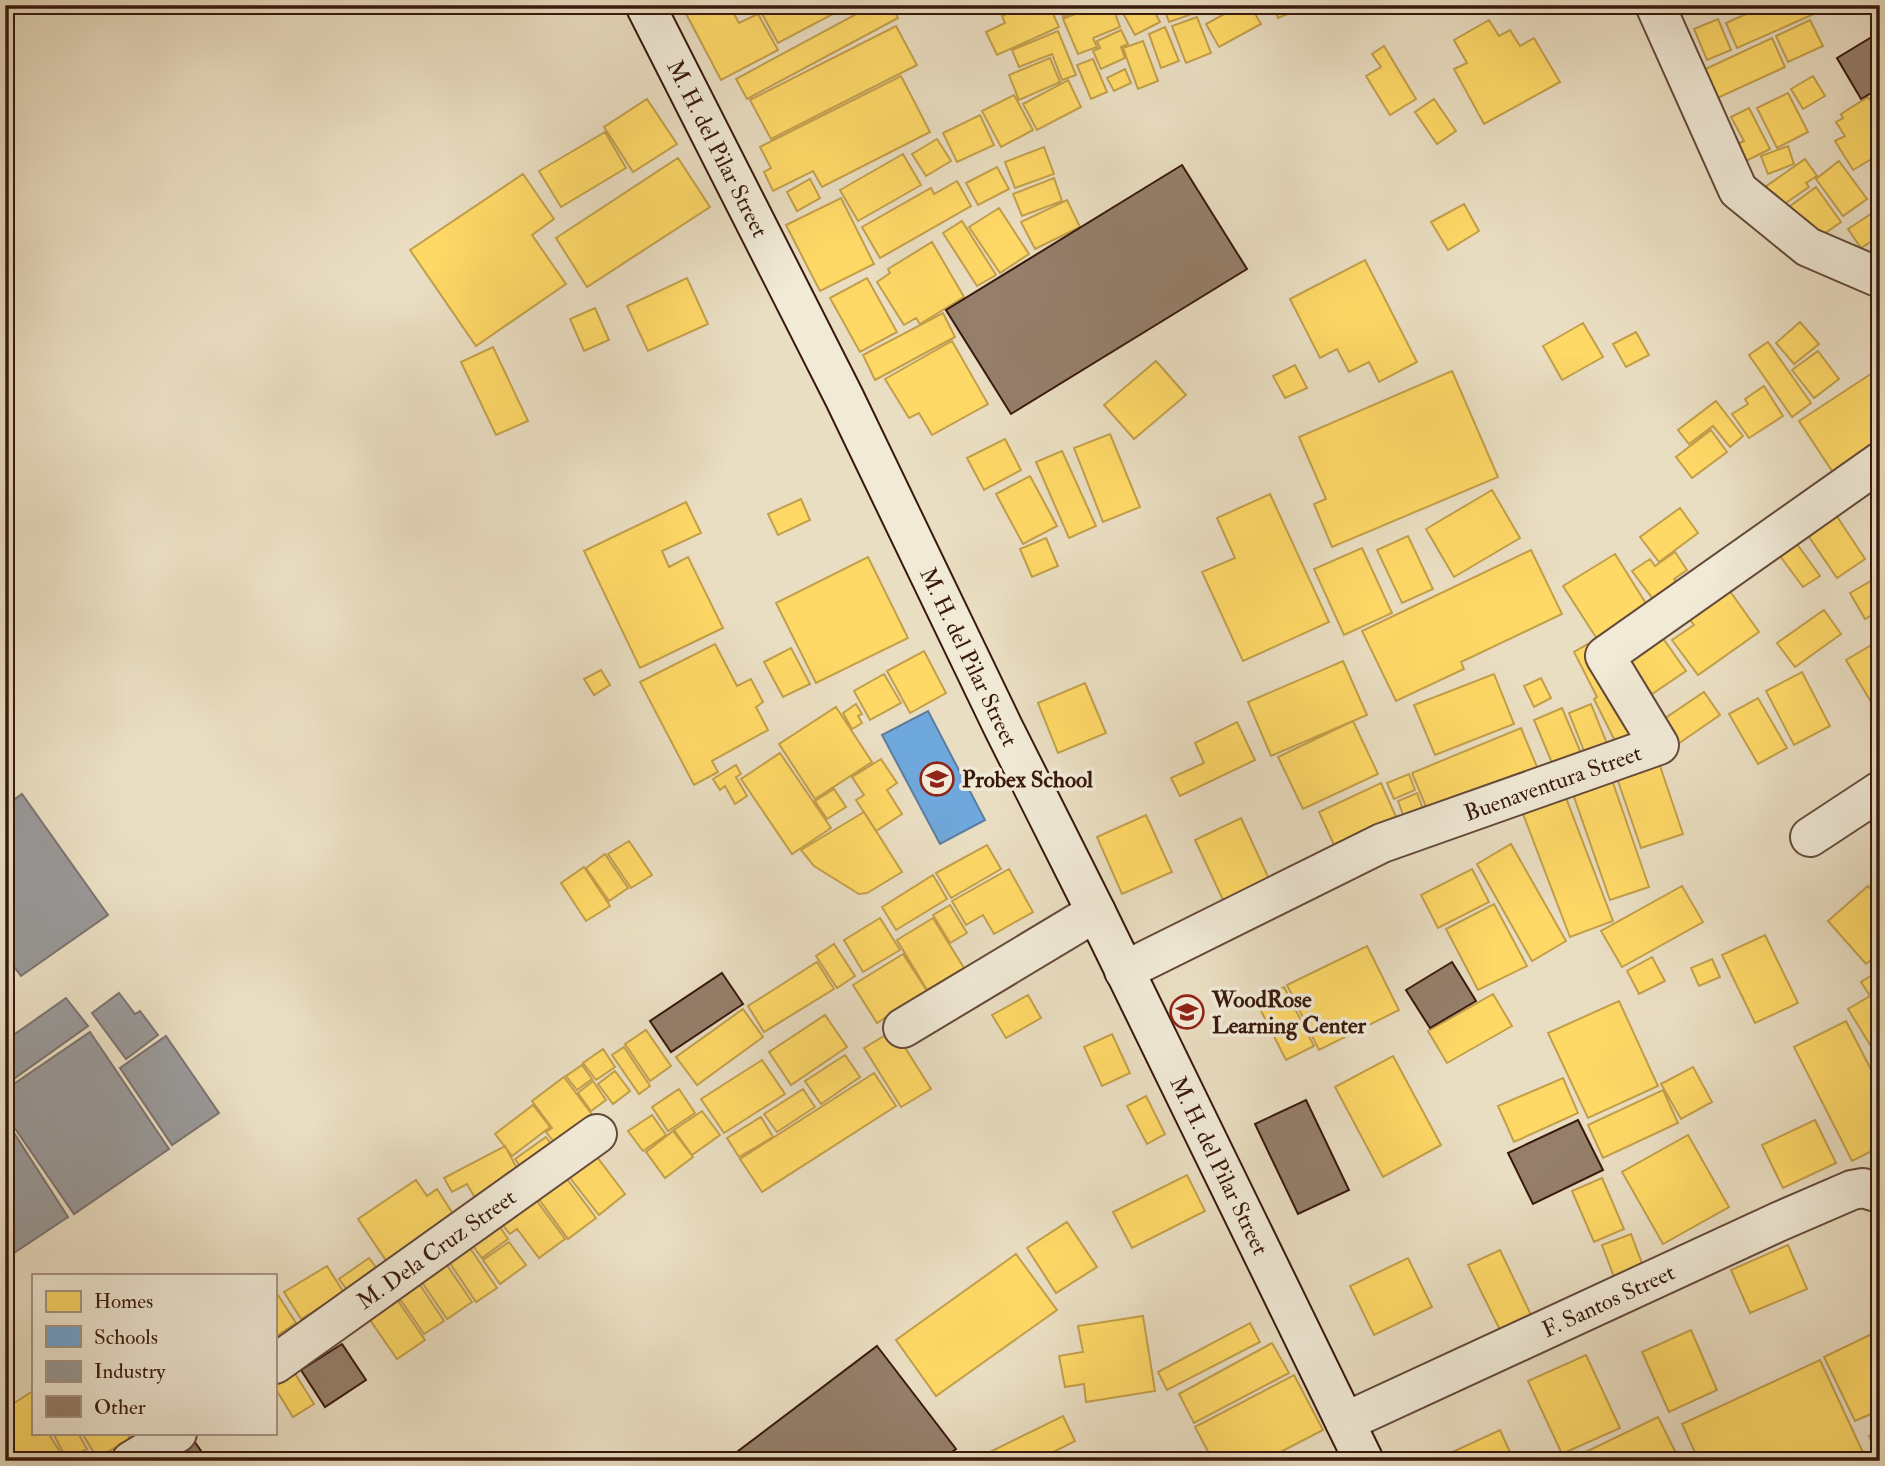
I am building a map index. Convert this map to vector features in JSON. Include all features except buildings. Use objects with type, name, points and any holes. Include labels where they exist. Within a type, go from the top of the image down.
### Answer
[{"type":"street","name":"M. H. del Pilar Street","points":[[645,5],[844,397],[1364,1461]]},
{"type":"street","points":[[1655,5],[1738,190],[1808,247],[1880,278]]},
{"type":"street","name":"Buenaventura Street","points":[[1124,971],[1382,843],[1659,745],[1605,656],[1880,462]]},
{"type":"street","points":[[1810,837],[1880,791]]},
{"type":"street","points":[[903,1028],[1096,912]]},
{"type":"street","name":"M. Dela Cruz Street","points":[[276,1363],[597,1135]]},
{"type":"street","name":"F. Santos Street","points":[[1345,1422],[1778,1222],[1852,1190],[1863,1188],[1877,1191]]},
{"type":"street","points":[[131,1461],[175,1434]]},
{"type":"place","name":"Probex School","points":[[937,779]]},
{"type":"place","name":"WoodRose Learning Center","points":[[1187,1012]]}]
